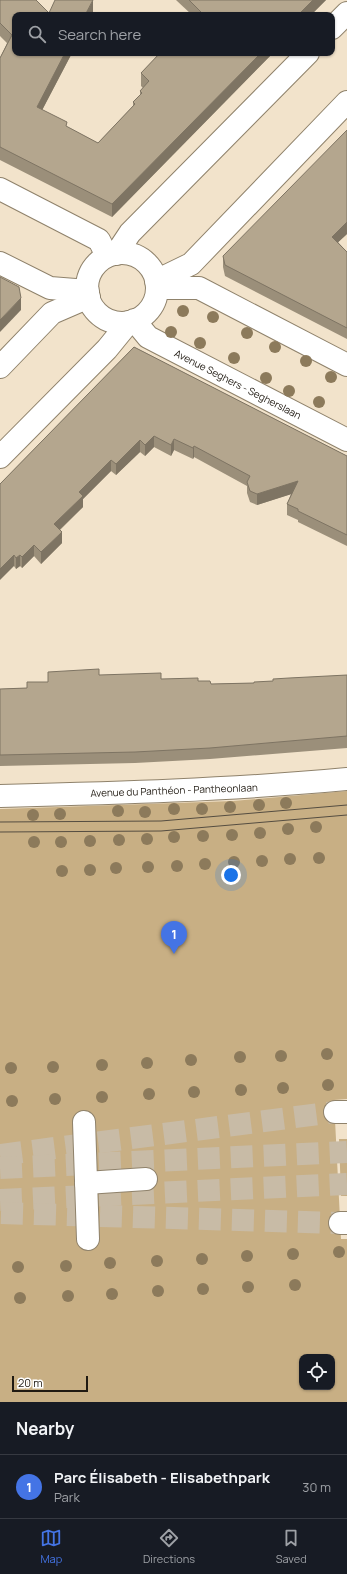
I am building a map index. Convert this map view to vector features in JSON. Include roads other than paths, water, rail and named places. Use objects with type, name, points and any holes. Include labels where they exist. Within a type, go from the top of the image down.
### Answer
[{"type":"street","points":[[335,25],[347,13]]},
{"type":"street","points":[[131,321],[116,322],[104,317],[94,308],[88,294],[90,275],[100,261],[112,255],[130,233],[305,56]]},
{"type":"street","points":[[157,285],[191,264],[347,102]]},
{"type":"street","points":[[0,189],[99,240],[112,255],[134,255],[142,259],[154,272],[157,285],[153,304],[148,311],[131,321],[107,349],[0,457]]},
{"type":"street","points":[[0,263],[50,288],[88,294]]},
{"type":"street","points":[[157,285],[199,288],[347,365]]},
{"type":"street","points":[[0,367],[52,313],[88,294]]},
{"type":"street","name":"Avenue Seghers - Segherslaan","points":[[131,321],[148,337],[347,440]]},
{"type":"street","name":"Avenue du Panthéon - Pantheonlaan","points":[[0,796],[156,792],[276,786],[347,779]]},
{"type":"street","points":[[84,1122],[88,1239]]},
{"type":"street","points":[[86,1183],[146,1179]]},
{"type":"tunnel","points":[[0,1155],[335,1112]]},
{"type":"tunnel","points":[[0,1168],[347,1152]]},
{"type":"tunnel","points":[[0,1200],[347,1184]]},
{"type":"tunnel","points":[[1,1213],[340,1223]]},
{"type":"tram line","points":[[0,822],[161,821],[347,805]]},
{"type":"tram line","points":[[0,832],[161,831],[347,815]]},
{"type":"place","name":"Parc Élisabeth - Elisabethpark","points":[[174,954]]}]
